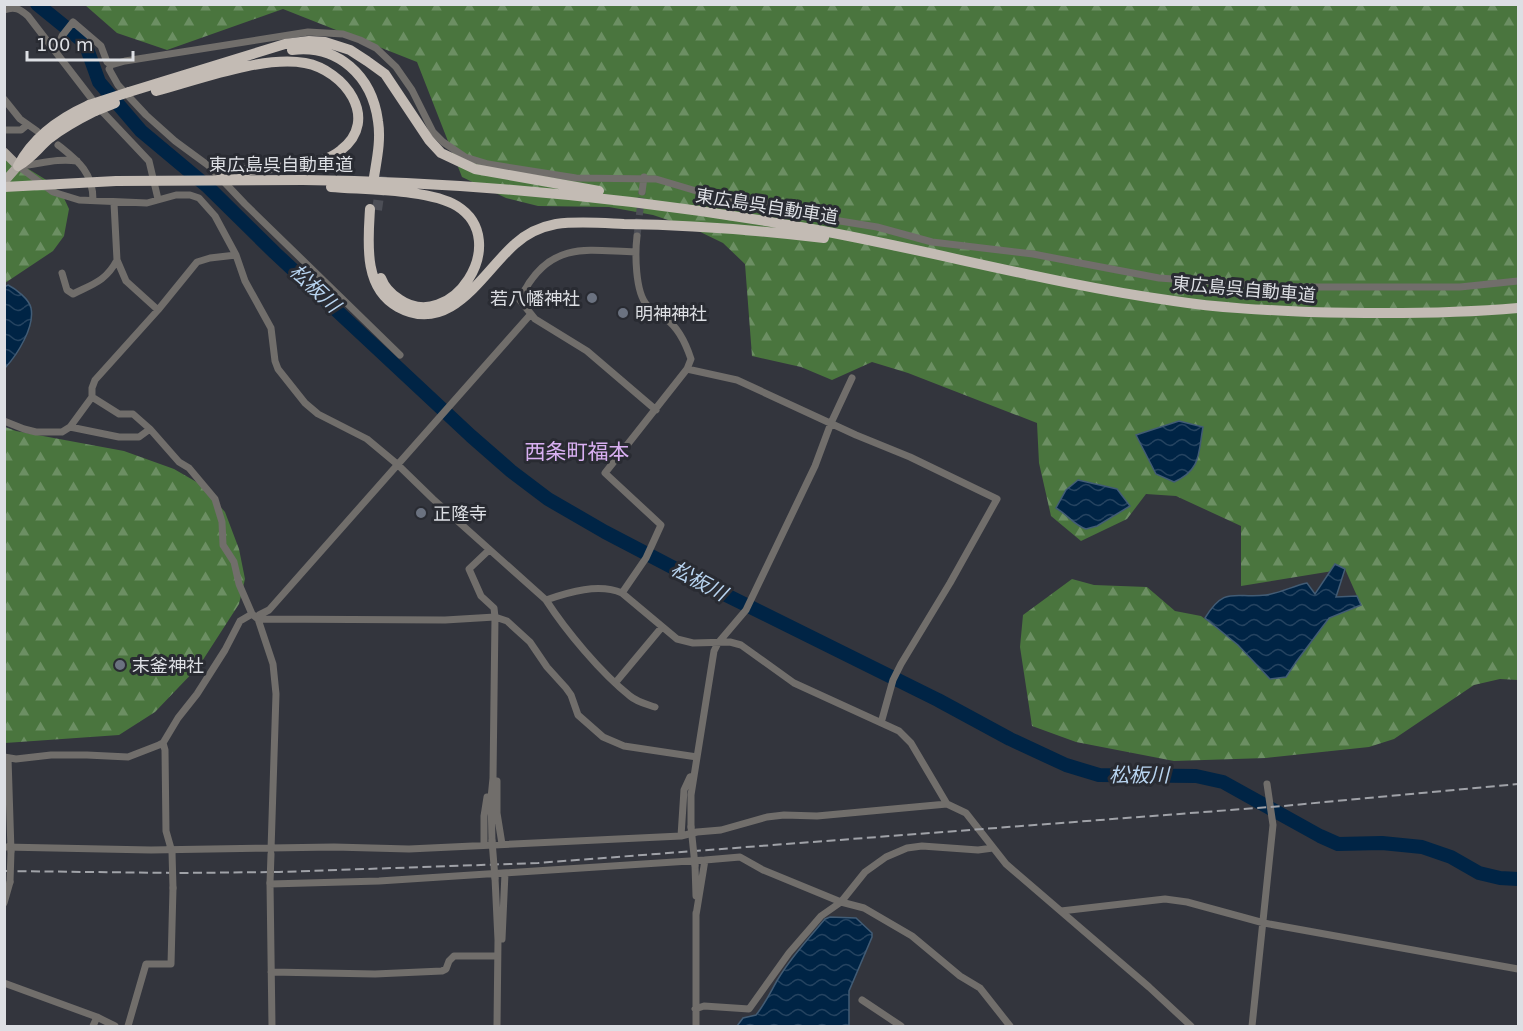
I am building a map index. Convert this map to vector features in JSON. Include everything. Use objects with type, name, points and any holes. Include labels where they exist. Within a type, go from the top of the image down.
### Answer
[{"type":"highway","points":[[233,70],[267,56],[303,49],[328,53],[348,63],[369,88],[375,103],[379,138],[378,177],[385,127],[376,88],[373,81],[354,59],[325,42]]},
{"type":"highway","points":[[18,166],[24,154],[39,137],[67,116],[285,44],[325,42],[350,50],[385,74],[429,141],[441,153],[456,162],[476,169],[676,208]]},
{"type":"highway","points":[[116,181],[303,165],[333,156],[344,149],[352,139],[357,126],[358,113],[355,99],[347,87],[337,76],[323,68],[306,63],[288,61],[233,70],[130,95]]},
{"type":"highway","name":"東広島呉自動車道","points":[[4,184],[250,179],[303,182],[391,182],[494,188],[609,198],[812,229],[1041,278],[1188,303],[1258,310],[1407,314],[1518,308]]},
{"type":"highway","points":[[303,182],[419,194],[456,205],[467,214],[475,227],[479,240],[478,260],[471,278],[447,300],[414,306],[394,296],[383,284],[377,266],[373,209],[368,251],[377,286],[396,306],[407,312],[423,314],[437,313],[455,305],[475,288],[517,242],[535,230],[557,224],[643,224],[756,231],[904,248]]},
{"type":"main road","points":[[4,152],[18,166],[4,184]]},
{"type":"street","points":[[4,10],[12,7],[21,9],[98,106],[149,161],[158,199]]},
{"type":"street","points":[[56,52],[62,36],[73,22],[100,46],[111,66]]},
{"type":"street","points":[[111,66],[125,61],[298,33],[343,34],[376,48],[387,57],[403,75],[434,132],[452,150],[465,157],[488,164],[596,180],[644,177],[657,179],[710,195],[781,206],[809,216],[877,227],[932,242],[1033,254],[1159,278],[1282,287],[1460,287],[1518,281]]},
{"type":"street","points":[[111,66],[109,69],[117,85],[146,115],[175,141],[209,166],[400,355]]},
{"type":"street","points":[[4,99],[27,125],[37,131]]},
{"type":"street","points":[[4,130],[21,130],[27,125]]},
{"type":"street","points":[[58,144],[87,173],[91,180],[93,200]]},
{"type":"street","points":[[18,166],[42,164],[54,159],[77,161]]},
{"type":"street","points":[[18,166],[53,192],[80,200],[147,203],[176,195],[190,195],[199,198],[215,216],[236,255],[245,281],[271,328],[275,361],[305,403],[318,414],[368,439],[397,464],[546,600],[591,658],[616,682],[641,703],[655,707]]},
{"type":"street","points":[[642,192],[644,177]]},
{"type":"street","points":[[114,203],[117,260],[126,281],[158,310]]},
{"type":"street","points":[[622,593],[646,558],[661,525],[605,473],[687,369],[691,359],[677,330],[667,319],[645,304],[641,295],[635,252],[637,236]]},
{"type":"street","points":[[635,252],[563,253],[553,258],[535,274],[519,299],[530,315],[587,351],[656,410]]},
{"type":"street","points":[[4,421],[36,432],[62,432],[70,427],[92,397],[95,380],[158,310],[197,262],[236,255]]},
{"type":"street","points":[[62,273],[67,290],[73,294],[104,279],[111,272],[117,260]]},
{"type":"street","points":[[4,903],[10,882],[6,758],[87,755],[128,757],[163,743],[225,650],[240,621],[270,610],[530,315]]},
{"type":"street","points":[[687,369],[737,380],[910,457],[997,499],[901,664],[893,680],[881,723]]},
{"type":"street","points":[[696,1026],[695,865],[691,795],[714,651],[746,610],[811,473],[852,378]]},
{"type":"street","points":[[92,397],[119,414],[133,414],[150,429],[179,462],[189,468],[215,500],[222,522],[223,544],[234,562],[239,584],[255,617],[273,664],[276,694],[270,884],[272,1026]]},
{"type":"street","points":[[70,427],[119,437],[139,437],[150,429]]},
{"type":"street","points":[[489,550],[469,569],[481,596],[494,608],[495,617],[491,798],[498,940],[497,1026]]},
{"type":"street","points":[[546,600],[575,591],[614,590],[622,593],[677,639],[693,642],[730,642],[741,645],[794,683],[898,731],[911,743],[947,804]]},
{"type":"street","points":[[255,617],[445,620],[495,617],[507,621],[530,642],[547,667],[566,688],[578,716],[603,738],[624,746],[697,757]]},
{"type":"street","points":[[616,682],[662,627]]},
{"type":"street","points":[[728,633],[730,642]]},
{"type":"street","points":[[128,1026],[146,964],[171,964],[172,850],[166,831],[163,743]]},
{"type":"street","points":[[681,836],[684,790],[690,777],[694,776]]},
{"type":"street","points":[[493,778],[497,779],[497,813],[502,844]]},
{"type":"street","points":[[484,845],[484,816],[493,778]]},
{"type":"street","points":[[1252,1026],[1273,825],[1267,784]]},
{"type":"street","points":[[8,848],[271,851],[334,847],[409,849],[681,836],[721,830],[767,817],[818,816],[947,804],[966,813],[1006,864],[1191,1026]]},
{"type":"street","points":[[695,1009],[704,1006],[749,1009],[789,953],[821,916],[841,902],[865,872],[886,857],[907,848],[922,846],[978,850],[993,848]]},
{"type":"street","points":[[270,884],[379,881],[740,856],[763,870],[841,902],[864,908],[912,936],[960,976],[980,988],[1010,1026]]},
{"type":"street","points":[[696,915],[705,860]]},
{"type":"street","points":[[498,940],[502,940],[505,873]]},
{"type":"street","points":[[1061,911],[1165,899],[1187,902],[1264,924],[1518,969]]},
{"type":"street","points":[[271,972],[375,974],[442,971],[446,969],[454,956],[497,956]]},
{"type":"street","points":[[4,983],[97,1017],[115,1026]]},
{"type":"street","points":[[862,1000],[901,1026]]},
{"type":"street","points":[[93,1026],[97,1017]]},
{"type":"green space","points":[[85,5],[1518,5],[1518,680],[1500,679],[1474,685],[1394,739],[1369,747],[1266,758],[1174,761],[1076,742],[1032,726],[1020,647],[1023,615],[1072,579],[1094,585],[1147,587],[1175,611],[1201,616],[1286,677],[1329,618],[1361,605],[1345,569],[1241,586],[1241,526],[1176,496],[1146,494],[1127,519],[1081,541],[1051,516],[1039,463],[1037,423],[908,373],[872,362],[832,380],[801,367],[752,356],[745,264],[723,243],[692,228],[653,215],[609,207],[538,206],[506,198],[462,177],[417,62],[283,9],[167,50],[117,33]]},
{"type":"green space","points":[[4,154],[48,181],[63,196],[69,209],[64,236],[53,251],[5,283]]},
{"type":"green space","points":[[5,427],[124,451],[174,469],[200,484],[225,512],[239,549],[245,579],[239,604],[199,666],[155,712],[119,735],[5,743]]},
{"type":"water","points":[[8,285],[28,301],[32,316],[24,340],[5,368],[4,287]]},
{"type":"water","points":[[1179,421],[1203,427],[1194,466],[1190,472],[1174,482],[1156,474],[1136,435]]},
{"type":"water","points":[[1078,480],[1117,489],[1130,506],[1097,526],[1086,529],[1082,527],[1056,508],[1066,490]]},
{"type":"water","points":[[1335,564],[1345,569],[1336,597],[1357,596],[1361,605],[1329,618],[1286,677],[1270,679],[1238,645],[1205,618],[1212,608],[1225,597],[1266,595],[1307,583],[1315,594]]},
{"type":"water","points":[[830,917],[856,918],[872,933],[849,991],[849,1026],[737,1026],[743,1018],[756,1015],[800,948],[825,919]]},
{"type":"waterway","name":"松板川","points":[[37,4],[85,43],[99,82],[141,131],[208,187],[275,253],[471,436],[548,499],[605,532],[718,591],[1066,765],[1099,775],[1196,776],[1223,782],[1338,844],[1382,843],[1422,847],[1451,857],[1479,873],[1518,879]]},
{"type":"tunnel","points":[[377,210],[382,176]]},
{"type":"tunnel","points":[[637,236],[642,192]]},
{"type":"railway","points":[[4,871],[279,872],[538,863],[1283,806],[1518,784]]},
{"type":"place","name":"若八幡神社","points":[[592,298]]},
{"type":"place","name":"明神神社","points":[[623,313]]},
{"type":"place","name":"正隆寺","points":[[421,513]]},
{"type":"place","name":"末釜神社","points":[[120,665]]},
{"type":"district","name":"西条町福本","points":[[577,452]]}]
